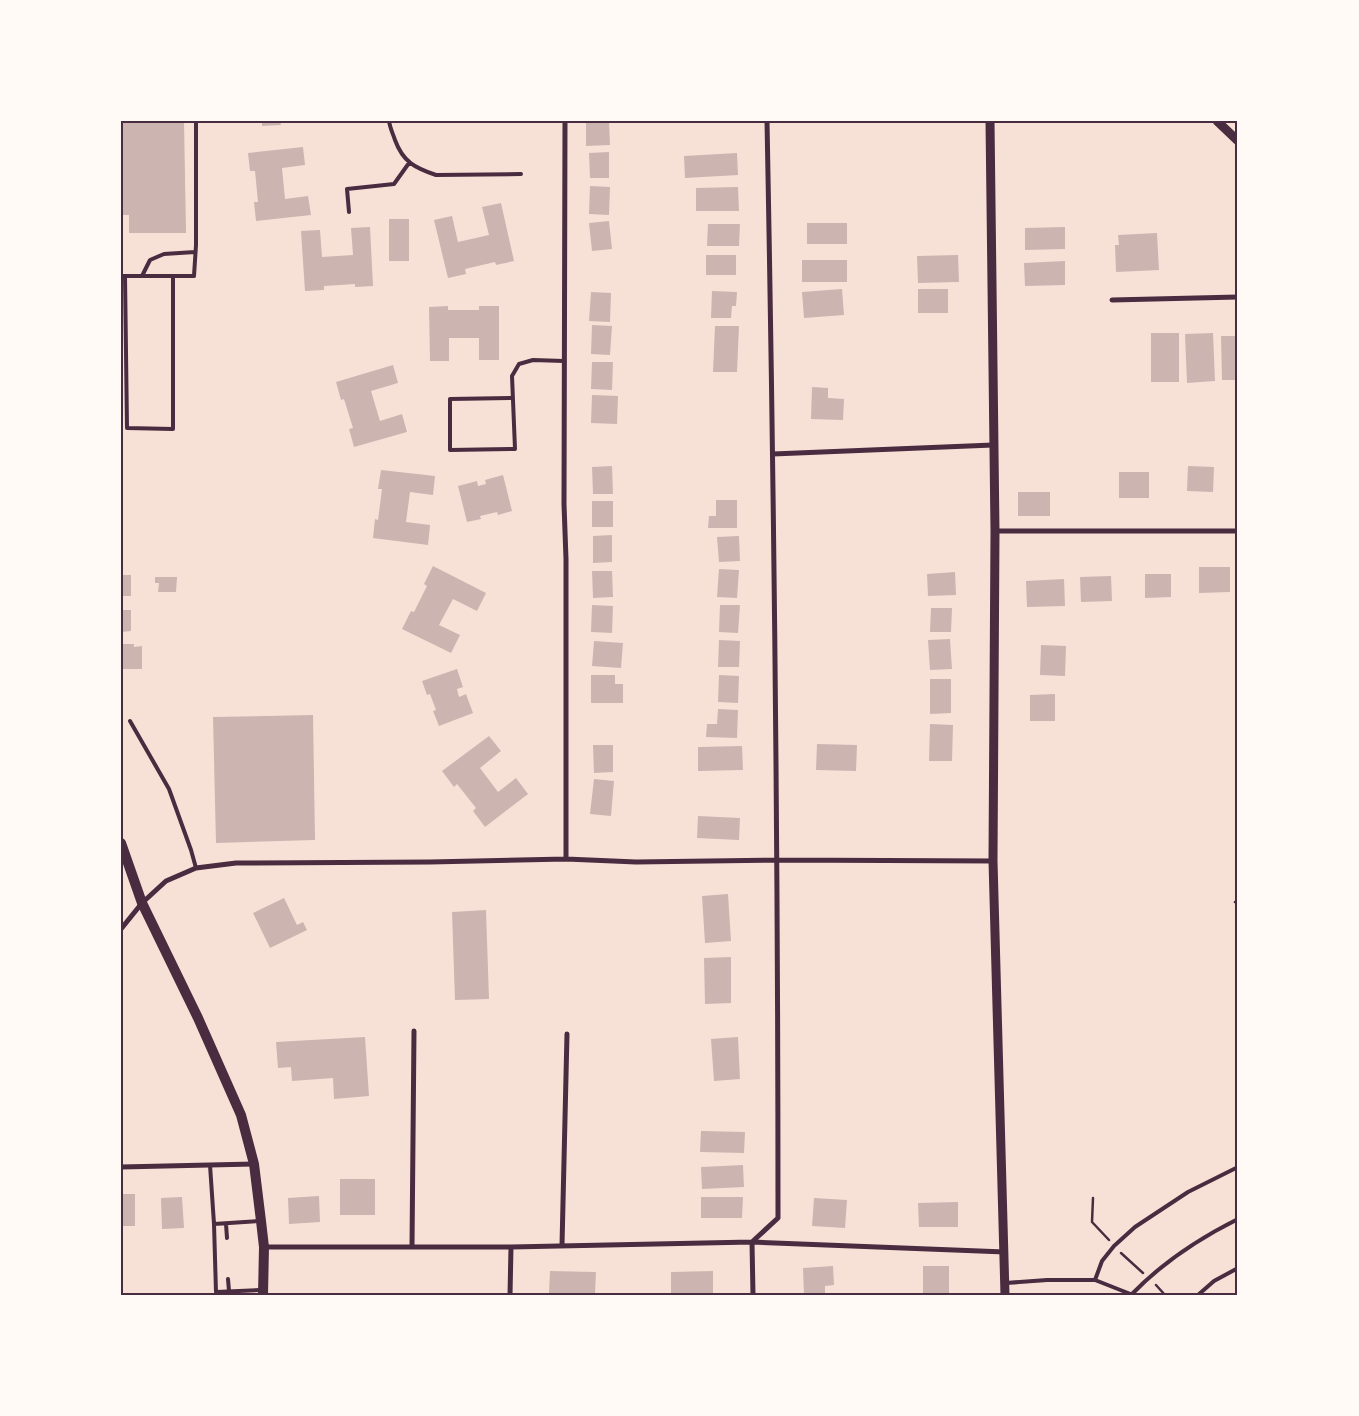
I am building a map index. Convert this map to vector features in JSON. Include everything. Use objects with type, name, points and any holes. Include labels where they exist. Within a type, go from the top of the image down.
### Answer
[{"type":"main road","points":[[121,843],[142,903],[198,1018],[241,1115],[254,1164],[264,1247],[263,1292]]},
{"type":"street","points":[[564,121],[566,859]]},
{"type":"street","points":[[753,1295],[752,1242],[778,1218],[778,860],[767,121]]},
{"type":"street","points":[[990,121],[995,531],[993,861],[1005,1295]]},
{"type":"street","points":[[1217,121],[1238,141]]},
{"type":"street","points":[[1112,300],[1238,298]]},
{"type":"street","points":[[773,454],[993,445]]},
{"type":"street","points":[[995,531],[1238,531]]},
{"type":"street","points":[[121,928],[142,903],[166,881],[196,868],[236,863],[566,859],[636,862],[778,860],[993,861]]},
{"type":"street","points":[[412,1246],[414,1031]]},
{"type":"street","points":[[562,1245],[568,1034]]},
{"type":"street","points":[[121,1166],[254,1164]]},
{"type":"street","points":[[264,1247],[511,1247],[752,1242],[1005,1252]]},
{"type":"street","points":[[510,1295],[511,1247]]},
{"type":"lane","points":[[173,276],[172,428],[127,428],[123,276],[173,276],[194,276],[196,121]]},
{"type":"lane","points":[[389,121],[399,152],[409,163],[436,175],[521,174]]},
{"type":"lane","points":[[349,212],[347,189],[394,184],[409,163]]},
{"type":"lane","points":[[142,276],[150,260],[164,254],[195,252]]},
{"type":"lane","points":[[512,398],[450,399],[450,450],[515,450],[512,376],[518,364],[533,360],[564,361]]},
{"type":"lane","points":[[130,721],[169,789],[196,868]]},
{"type":"lane","points":[[210,1165],[216,1292],[263,1292]]},
{"type":"lane","points":[[1095,1280],[1102,1261],[1114,1246],[1135,1227],[1188,1192],[1238,1167]]},
{"type":"lane","points":[[1005,1283],[1047,1280],[1095,1280],[1133,1294],[1148,1278],[1204,1238],[1238,1219]]},
{"type":"lane","points":[[214,1224],[261,1221]]},
{"type":"lane","points":[[226,1224],[227,1238]]},
{"type":"lane","points":[[1198,1295],[1214,1282],[1238,1268]]},
{"type":"lane","points":[[228,1279],[229,1291]]},
{"type":"building","points":[[121,121],[184,121],[186,233],[129,233],[129,215],[121,215]]},
{"type":"building","points":[[262,121],[280,121],[281,125],[262,126]]},
{"type":"building","points":[[586,121],[609,121],[610,145],[586,146]]},
{"type":"building","points":[[303,147],[305,165],[282,168],[285,199],[308,196],[311,215],[256,221],[254,202],[258,202],[255,171],[250,171],[248,153]]},
{"type":"building","points":[[609,152],[609,178],[590,178],[589,153]]},
{"type":"building","points":[[737,153],[738,175],[685,178],[684,156]]},
{"type":"building","points":[[590,186],[610,187],[609,215],[589,214]]},
{"type":"building","points":[[738,187],[739,211],[696,211],[696,188]]},
{"type":"building","points":[[501,203],[514,261],[496,265],[495,262],[465,269],[466,274],[448,278],[434,220],[452,216],[458,242],[489,235],[482,207]]},
{"type":"building","points":[[389,219],[409,219],[409,261],[389,261]]},
{"type":"building","points":[[609,221],[612,249],[592,251],[589,223]]},
{"type":"building","points":[[807,223],[847,223],[847,244],[807,244]]},
{"type":"building","points":[[708,224],[740,224],[739,246],[707,246]]},
{"type":"building","points":[[370,227],[373,286],[355,287],[355,284],[324,286],[324,290],[305,291],[301,231],[320,230],[322,257],[353,255],[351,228]]},
{"type":"building","points":[[1065,227],[1065,249],[1025,250],[1025,228]]},
{"type":"building","points":[[1157,233],[1159,270],[1116,272],[1115,245],[1119,245],[1118,235]]},
{"type":"building","points":[[706,255],[736,255],[736,275],[706,275]]},
{"type":"building","points":[[958,255],[959,282],[918,283],[917,256]]},
{"type":"building","points":[[802,260],[847,260],[847,282],[802,282]]},
{"type":"building","points":[[1065,261],[1065,285],[1025,286],[1024,263]]},
{"type":"building","points":[[842,289],[844,315],[804,318],[802,292]]},
{"type":"building","points":[[918,289],[948,289],[948,313],[918,313]]},
{"type":"building","points":[[712,291],[737,292],[736,306],[732,306],[731,318],[711,318]]},
{"type":"building","points":[[591,292],[611,293],[610,322],[589,321]]},
{"type":"building","points":[[448,306],[448,310],[479,310],[479,306],[499,306],[499,360],[479,360],[479,338],[449,338],[449,361],[430,361],[429,307]]},
{"type":"building","points":[[592,325],[612,326],[610,355],[591,354]]},
{"type":"building","points":[[715,326],[739,326],[737,372],[713,372]]},
{"type":"building","points":[[1151,333],[1179,333],[1179,382],[1151,382]]},
{"type":"building","points":[[1213,333],[1215,381],[1187,383],[1185,334]]},
{"type":"building","points":[[1221,336],[1238,336],[1238,380],[1222,380]]},
{"type":"building","points":[[592,362],[613,362],[612,390],[591,389]]},
{"type":"building","points":[[393,365],[398,383],[371,391],[380,421],[402,414],[407,432],[354,447],[349,429],[353,428],[344,399],[341,400],[336,382]]},
{"type":"building","points":[[812,387],[828,388],[828,398],[844,399],[843,420],[811,419]]},
{"type":"building","points":[[592,395],[618,396],[617,424],[591,423]]},
{"type":"building","points":[[612,466],[613,494],[593,494],[592,467]]},
{"type":"building","points":[[1188,466],[1214,467],[1213,492],[1187,491]]},
{"type":"building","points":[[381,470],[435,476],[433,495],[410,492],[406,522],[430,525],[428,545],[373,538],[375,519],[378,520],[382,489],[378,489]]},
{"type":"building","points":[[1119,472],[1149,472],[1149,498],[1119,498]]},
{"type":"building","points":[[503,475],[512,511],[498,515],[497,512],[480,516],[481,519],[467,522],[458,486],[477,481],[478,486],[486,484],[485,480]]},
{"type":"building","points":[[1018,492],[1050,492],[1050,516],[1018,516]]},
{"type":"building","points":[[716,500],[737,500],[737,528],[708,528],[709,516],[716,516]]},
{"type":"building","points":[[592,501],[613,501],[613,527],[592,527]]},
{"type":"building","points":[[612,535],[612,562],[593,563],[593,536]]},
{"type":"building","points":[[739,536],[740,561],[719,562],[717,537]]},
{"type":"building","points":[[433,566],[486,593],[477,611],[453,599],[439,625],[460,635],[451,653],[402,629],[411,611],[414,612],[427,586],[424,584]]},
{"type":"building","points":[[1199,567],[1230,567],[1230,592],[1199,593]]},
{"type":"building","points":[[719,569],[739,570],[737,598],[717,597]]},
{"type":"building","points":[[592,571],[612,571],[613,597],[593,598]]},
{"type":"building","points":[[955,572],[956,595],[928,596],[927,574]]},
{"type":"building","points":[[1145,574],[1171,574],[1171,597],[1145,598]]},
{"type":"building","points":[[121,575],[131,575],[131,596],[121,596]]},
{"type":"building","points":[[1111,576],[1112,601],[1081,602],[1080,577]]},
{"type":"building","points":[[155,577],[177,577],[176,592],[158,592],[159,583],[155,583]]},
{"type":"building","points":[[1064,579],[1065,606],[1027,607],[1026,581]]},
{"type":"building","points":[[592,605],[613,606],[612,633],[591,632]]},
{"type":"building","points":[[720,605],[740,605],[738,633],[719,632]]},
{"type":"building","points":[[931,608],[952,608],[951,632],[930,632]]},
{"type":"building","points":[[121,610],[131,610],[131,631],[121,632]]},
{"type":"building","points":[[950,639],[952,669],[930,670],[928,640]]},
{"type":"building","points":[[719,640],[740,641],[739,667],[718,667]]},
{"type":"building","points":[[594,641],[623,643],[621,668],[592,666]]},
{"type":"building","points":[[121,644],[134,644],[134,647],[142,646],[142,669],[121,669]]},
{"type":"building","points":[[1041,645],[1066,646],[1065,676],[1040,675]]},
{"type":"building","points":[[457,669],[463,687],[457,689],[459,697],[466,694],[473,713],[439,726],[433,711],[436,710],[430,694],[427,695],[422,681]]},
{"type":"building","points":[[591,675],[615,675],[615,684],[623,684],[623,703],[591,703]]},
{"type":"building","points":[[719,675],[739,676],[738,703],[718,702]]},
{"type":"building","points":[[930,679],[951,679],[951,713],[930,714]]},
{"type":"building","points":[[1055,694],[1055,721],[1030,721],[1030,695]]},
{"type":"building","points":[[718,709],[738,710],[737,738],[706,737],[707,724],[717,724]]},
{"type":"building","points":[[313,715],[315,840],[216,843],[213,717]]},
{"type":"building","points":[[930,724],[953,725],[952,761],[929,761]]},
{"type":"building","points":[[489,736],[501,751],[480,768],[498,792],[516,778],[528,794],[485,827],[473,811],[476,808],[457,784],[454,787],[442,771]]},
{"type":"building","points":[[817,744],[857,745],[856,771],[816,770]]},
{"type":"building","points":[[593,745],[613,745],[613,772],[594,773]]},
{"type":"building","points":[[742,746],[743,770],[698,771],[698,747]]},
{"type":"building","points":[[594,779],[614,781],[611,816],[590,814]]},
{"type":"building","points":[[698,816],[740,818],[739,840],[697,838]]},
{"type":"building","points":[[728,894],[731,941],[705,943],[702,896]]},
{"type":"building","points":[[284,898],[297,925],[303,922],[307,930],[270,948],[253,913]]},
{"type":"building","points":[[486,910],[489,999],[455,1000],[452,912]]},
{"type":"building","points":[[731,957],[731,1003],[705,1004],[704,958]]},
{"type":"building","points":[[365,1037],[369,1096],[334,1099],[333,1078],[292,1081],[291,1067],[278,1068],[276,1042]]},
{"type":"building","points":[[738,1037],[740,1079],[714,1081],[711,1039]]},
{"type":"building","points":[[701,1131],[745,1132],[744,1153],[700,1152]]},
{"type":"building","points":[[743,1165],[744,1187],[702,1189],[701,1167]]},
{"type":"building","points":[[340,1179],[375,1179],[375,1215],[340,1215]]},
{"type":"building","points":[[121,1194],[135,1194],[135,1226],[121,1226]]},
{"type":"building","points":[[319,1196],[320,1222],[289,1224],[288,1198]]},
{"type":"building","points":[[182,1197],[184,1228],[162,1229],[161,1198]]},
{"type":"building","points":[[701,1197],[743,1197],[742,1218],[701,1218]]},
{"type":"building","points":[[814,1198],[847,1200],[845,1228],[812,1226]]},
{"type":"building","points":[[958,1202],[958,1227],[919,1227],[918,1203]]},
{"type":"building","points":[[833,1266],[834,1285],[825,1286],[825,1295],[804,1295],[803,1268]]},
{"type":"building","points":[[923,1266],[949,1266],[949,1295],[923,1295]]},
{"type":"building","points":[[550,1271],[596,1272],[595,1294],[549,1293]]},
{"type":"building","points":[[713,1271],[713,1293],[671,1293],[671,1272]]}]
